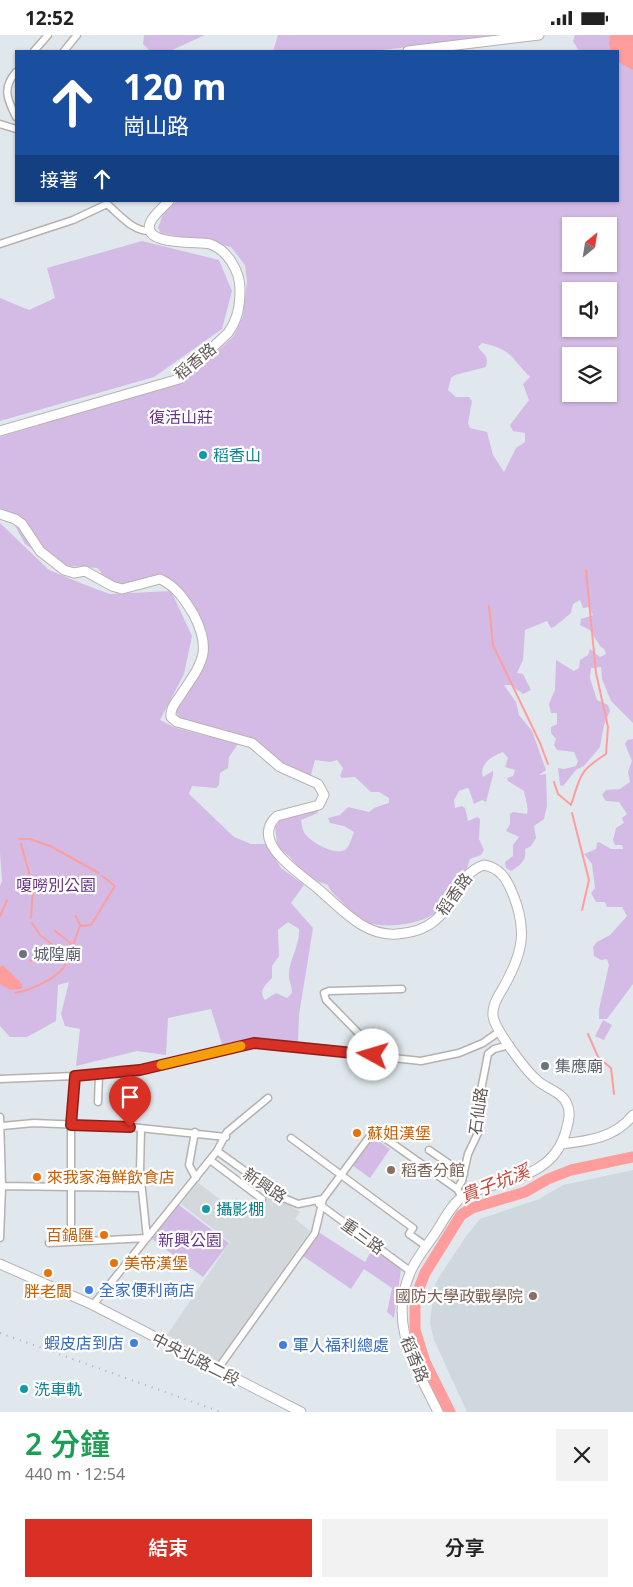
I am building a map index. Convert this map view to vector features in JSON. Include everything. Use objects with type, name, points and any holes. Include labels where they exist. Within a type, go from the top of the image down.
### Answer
[{"type":"street","points":[[35,50],[48,35]]},
{"type":"street","points":[[65,50],[77,35]]},
{"type":"street","points":[[416,50],[539,35]]},
{"type":"street","points":[[15,73],[9,80],[6,90],[15,114]]},
{"type":"street","points":[[0,124],[15,129]]},
{"type":"street","points":[[0,244],[72,220],[105,203],[132,226],[142,231],[151,231],[151,221],[168,202]]},
{"type":"street","name":"稻香路","points":[[0,431],[179,379],[228,333],[237,318],[240,300],[240,280],[230,261],[211,244],[167,242],[156,237],[151,231]]},
{"type":"street","name":"稻香路","points":[[0,513],[22,524],[40,551],[64,570],[74,573],[85,571],[112,586],[122,589],[160,579],[179,593],[198,623],[205,650],[197,669],[173,707],[171,717],[177,722],[252,743],[280,767],[314,781],[322,787],[324,795],[320,805],[277,815],[271,825],[270,835],[274,847],[284,862],[354,920],[373,931],[396,935],[419,930],[440,917],[473,869],[484,865],[501,872],[509,885],[521,912],[520,951],[515,968],[494,1006],[493,1018],[500,1031],[538,1081],[562,1097],[567,1104],[569,1119],[561,1144],[548,1164],[460,1193],[410,1271],[403,1305],[405,1344],[438,1412]]},
{"type":"street","points":[[373,1055],[372,1047],[326,1000],[324,993],[329,991],[402,989]]},
{"type":"street","points":[[0,1079],[99,1075],[140,1070],[254,1043],[373,1055],[402,1060],[434,1059],[475,1046],[500,1031]]},
{"type":"street","name":"石仙路","points":[[460,1193],[468,1155],[478,1133],[481,1090],[488,1054],[494,1049],[510,1045]]},
{"type":"street","points":[[71,1242],[71,1125],[75,1075]]},
{"type":"street","points":[[98,1102],[99,1075]]},
{"type":"street","points":[[92,1305],[196,1178],[217,1151],[228,1131],[268,1098]]},
{"type":"street","points":[[561,1144],[607,1135],[618,1129],[633,1115]]},
{"type":"street","points":[[0,1117],[2,1126],[0,1238]]},
{"type":"street","points":[[2,1126],[34,1123],[195,1132],[226,1137]]},
{"type":"street","points":[[141,1129],[141,1188],[147,1239]]},
{"type":"street","points":[[195,1132],[189,1165],[196,1178]]},
{"type":"street","points":[[217,1370],[311,1240],[315,1233],[320,1202],[370,1136],[379,1134],[460,1193]]},
{"type":"street","points":[[291,1138],[341,1173],[413,1228],[409,1234],[426,1247]]},
{"type":"street","points":[[430,1150],[464,1174]]},
{"type":"street","name":"新興路","points":[[217,1151],[290,1202],[306,1204],[320,1202]]},
{"type":"street","points":[[210,1160],[262,1199]]},
{"type":"street","points":[[1,1186],[141,1188]]},
{"type":"street","name":"重三路","points":[[320,1202],[410,1271]]},
{"type":"street","points":[[49,1243],[147,1239]]},
{"type":"street","name":"中央北路二段","points":[[0,1264],[92,1305],[301,1412]]},
{"type":"shaded area","points":[[610,35],[633,35],[633,70],[619,63],[619,50],[611,50]]},
{"type":"shaded area","points":[[3,965],[22,984],[22,989],[10,990],[0,984],[0,967]]},
{"type":"shaded area","name":"國防大學政戰學院","points":[[633,1170],[633,1412],[467,1412],[434,1340],[430,1323],[434,1287],[467,1235],[480,1219],[539,1199],[563,1185]]},
{"type":"shaded area","points":[[197,1182],[229,1206],[236,1198],[254,1211],[269,1192],[300,1212],[295,1219],[310,1231],[218,1362],[167,1335],[230,1242],[181,1204]]},
{"type":"green space","points":[[144,35],[205,35],[172,50],[149,50],[143,44]]},
{"type":"green space","points":[[278,35],[506,35],[382,50],[273,50]]},
{"type":"green space","name":"復活山莊","points":[[575,35],[633,35],[633,723],[611,701],[602,679],[601,667],[591,668],[590,678],[597,700],[608,705],[610,711],[604,725],[600,747],[584,766],[576,770],[563,786],[560,785],[558,768],[564,769],[576,766],[578,761],[574,752],[557,750],[554,745],[556,739],[551,733],[551,727],[557,724],[557,713],[551,713],[549,704],[555,690],[556,660],[574,671],[579,668],[580,660],[588,655],[590,649],[600,657],[606,654],[590,630],[580,625],[581,619],[593,615],[589,607],[583,608],[580,600],[573,604],[571,613],[554,627],[551,628],[547,621],[525,630],[523,660],[517,673],[523,674],[531,690],[523,694],[511,685],[504,685],[516,702],[519,715],[532,731],[546,770],[539,775],[546,774],[547,806],[544,819],[534,826],[536,838],[531,846],[525,849],[524,860],[511,871],[506,868],[505,862],[513,856],[513,845],[519,837],[506,831],[510,824],[510,814],[513,812],[527,814],[528,808],[524,791],[508,781],[507,778],[513,776],[515,770],[505,767],[508,758],[503,752],[487,761],[483,768],[483,777],[493,771],[486,802],[482,800],[474,804],[467,788],[459,791],[454,800],[455,808],[462,806],[465,808],[468,821],[477,817],[480,819],[479,839],[484,850],[481,855],[470,859],[466,871],[453,879],[451,893],[445,905],[434,914],[407,924],[377,925],[364,922],[354,916],[328,885],[306,877],[289,856],[280,849],[277,844],[275,826],[283,818],[317,808],[318,813],[301,820],[303,831],[306,836],[322,847],[341,851],[345,850],[348,846],[354,832],[344,826],[330,823],[328,818],[340,815],[348,807],[369,812],[374,808],[389,803],[389,798],[379,792],[371,792],[355,777],[342,778],[340,776],[343,768],[337,760],[331,762],[315,760],[311,775],[305,774],[288,767],[268,753],[181,720],[175,710],[190,687],[204,632],[196,609],[190,605],[171,581],[131,588],[101,581],[101,572],[97,568],[56,565],[25,544],[12,520],[0,511],[0,437],[184,381],[234,336],[243,316],[247,281],[245,265],[231,247],[161,233],[158,228],[163,214],[176,202],[619,202],[619,50],[578,50],[573,41]],"holes":[[[482,343],[492,345],[510,355],[530,377],[523,384],[529,400],[510,425],[513,431],[525,433],[525,442],[516,448],[504,472],[493,455],[487,432],[470,428],[468,423],[472,401],[469,397],[456,397],[448,390],[451,378],[455,375],[486,367],[486,358],[478,347]]]},
{"type":"green space","points":[[142,241],[219,260],[232,291],[222,329],[154,377],[0,421],[0,298],[29,310],[55,298],[47,268]]},
{"type":"green space","name":"嗄嘮別公園","points":[[0,523],[49,570],[88,586],[110,594],[171,591],[192,636],[184,674],[160,720],[176,728],[238,744],[229,757],[228,768],[220,773],[219,785],[216,788],[192,786],[189,794],[234,837],[251,844],[266,844],[281,868],[304,885],[291,903],[313,928],[299,1015],[298,1044],[222,1044],[211,1009],[168,1018],[166,1055],[137,1051],[76,1066],[80,1029],[65,1026],[61,1014],[69,982],[58,985],[56,1021],[27,1037],[10,1037],[0,1026],[0,886],[2,881],[0,853]],"holes":[[[288,922],[299,929],[298,941],[289,973],[292,993],[287,998],[276,993],[265,1000],[262,994],[265,985],[272,978],[272,966],[279,956],[278,930]]]},
{"type":"green space","points":[[633,739],[633,984],[607,1019],[599,1019],[599,1009],[609,965],[607,959],[601,960],[594,956],[593,947],[597,942],[610,935],[627,916],[622,907],[607,907],[605,902],[596,902],[591,893],[595,888],[592,864],[584,854],[596,849],[599,842],[611,849],[623,849],[622,845],[615,845],[613,840],[616,828],[624,823],[622,818],[627,814],[619,802],[606,801],[602,795],[606,790],[620,789],[630,782],[628,772],[632,761],[625,744],[627,740]]},
{"type":"green space","points":[[603,1020],[612,1025],[604,1040],[595,1036]]},
{"type":"green space","points":[[372,1140],[377,1140],[390,1149],[370,1178],[352,1165]]},
{"type":"green space","name":"新興公園","points":[[179,1205],[229,1243],[203,1277],[152,1239]]},
{"type":"green space","points":[[320,1233],[365,1262],[373,1248],[401,1270],[394,1318],[387,1312],[392,1288],[364,1269],[351,1289],[303,1256]]},
{"type":"waterway","points":[[571,805],[585,770],[606,754],[608,727],[596,673],[586,570]]},
{"type":"waterway","points":[[489,606],[493,645],[540,743],[548,764]]},
{"type":"waterway","points":[[554,782],[558,794],[570,804]]},
{"type":"waterway","points":[[572,813],[589,880],[582,910]]},
{"type":"waterway","points":[[19,839],[30,839],[50,846],[99,873]]},
{"type":"waterway","points":[[21,844],[33,887],[31,918]]},
{"type":"waterway","points":[[68,959],[80,926],[91,925],[115,886],[102,876]]},
{"type":"waterway","points":[[0,916],[7,900]]},
{"type":"waterway","points":[[76,916],[80,925]]},
{"type":"waterway","points":[[32,923],[40,935],[68,957]]},
{"type":"waterway","points":[[55,931],[73,945]]},
{"type":"waterway","points":[[30,961],[55,958]]},
{"type":"waterway","points":[[15,993],[45,982],[59,972],[67,961]]},
{"type":"waterway","points":[[588,1034],[598,1057],[611,1068],[614,1094]]},
{"type":"waterway","name":"貴子坑溪","points":[[450,1412],[425,1362],[415,1330],[415,1309],[416,1296],[425,1273],[461,1215],[472,1208],[525,1192],[548,1179],[571,1170],[633,1157]]},
{"type":"railway","points":[[0,1333],[221,1412]]},
{"type":"slow traffic","points":[[161,1065],[241,1046]]},
{"type":"place","name":"稻香山","points":[[203,455]]},
{"type":"place","name":"城隍廟","points":[[23,954]]},
{"type":"place","name":"集應廟","points":[[545,1066]]},
{"type":"place","name":"蘇姐漢堡","points":[[357,1133]]},
{"type":"place","name":"稻香分館","points":[[391,1170]]},
{"type":"place","name":"來我家海鮮飲食店","points":[[37,1177]]},
{"type":"place","name":"攝影棚","points":[[206,1209]]},
{"type":"place","name":"百鍋匯","points":[[104,1235]]},
{"type":"place","name":"美帝漢堡","points":[[114,1263]]},
{"type":"place","name":"胖老闆","points":[[48,1273]]},
{"type":"place","name":"全家便利商店","points":[[89,1290]]},
{"type":"place","name":"國防大學政戰學院","points":[[533,1296]]},
{"type":"place","name":"蝦皮店到店","points":[[134,1343]]},
{"type":"place","name":"軍人福利總處","points":[[283,1345]]},
{"type":"place","name":"洗車軌","points":[[24,1389]]},
{"type":"route","points":[[130,1127],[71,1125],[75,1076],[140,1070],[254,1043],[373,1055]]}]
